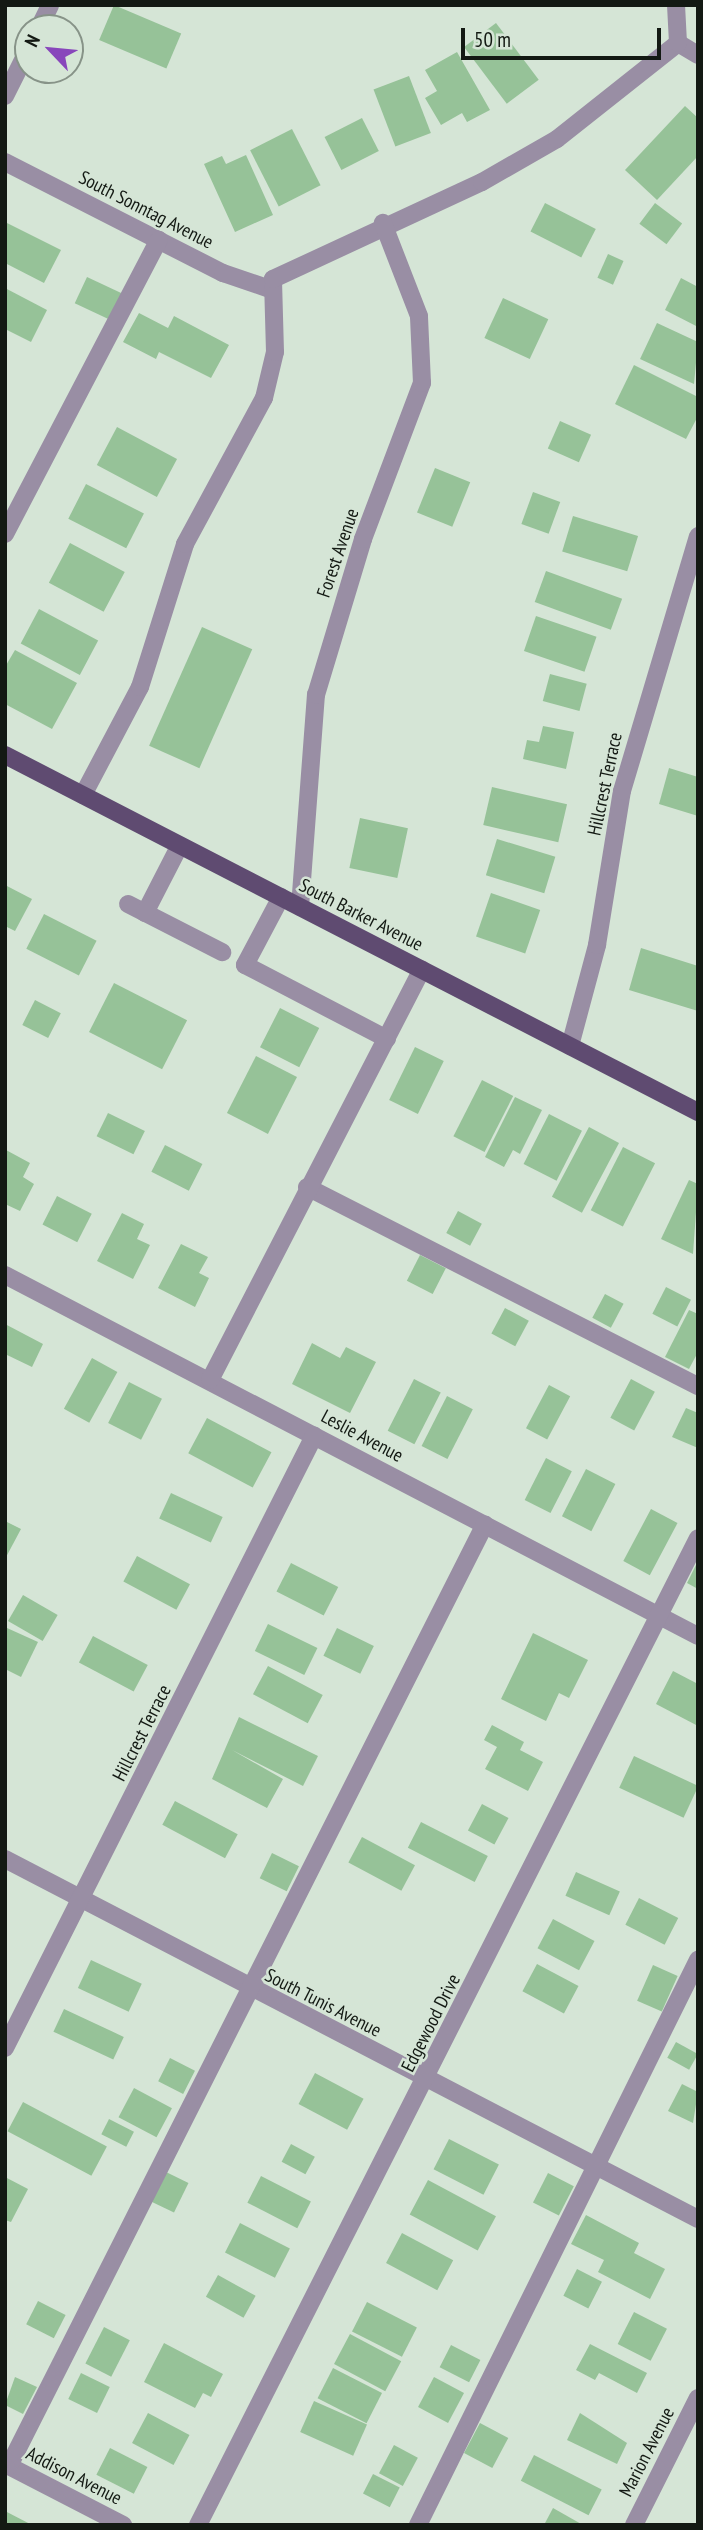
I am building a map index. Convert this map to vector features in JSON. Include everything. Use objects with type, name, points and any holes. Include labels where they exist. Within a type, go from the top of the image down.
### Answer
[{"type":"main road","name":"South Barker Avenue","points":[[5,755],[698,1112]]},
{"type":"street","points":[[676,5],[678,43]]},
{"type":"street","points":[[678,43],[698,55]]},
{"type":"street","points":[[83,795],[140,687],[185,544],[264,398],[275,352],[270,289],[292,267],[383,223],[482,182],[557,139],[678,43]]},
{"type":"street","points":[[5,96],[14,78]]},
{"type":"street","name":"South Sonntag Avenue","points":[[5,162],[159,240],[270,289]]},
{"type":"street","name":"Forest Avenue","points":[[300,907],[316,695],[363,539],[422,383],[419,316],[383,223]]},
{"type":"street","points":[[5,534],[159,240]]},
{"type":"street","name":"Hillcrest Terrace","points":[[570,1046],[597,945],[622,791],[698,536]]},
{"type":"street","points":[[145,913],[180,845]]},
{"type":"street","points":[[281,897],[245,965],[387,1039]]},
{"type":"street","points":[[128,904],[222,952]]},
{"type":"street","points":[[209,1380],[422,970]]},
{"type":"street","points":[[307,1187],[698,1386]]},
{"type":"street","name":"Leslie Avenue","points":[[5,1275],[698,1636]]},
{"type":"street","name":"Hillcrest Terrace","points":[[5,2048],[314,1436]]},
{"type":"street","points":[[7,2465],[485,1524]]},
{"type":"street","name":"Edgewood Drive","points":[[198,2525],[698,1538]]},
{"type":"street","name":"South Tunis Avenue","points":[[5,1859],[248,1988],[594,2163],[698,2219]]},
{"type":"street","points":[[418,2525],[594,2163],[698,1960]]},
{"type":"street","name":"Marion Avenue","points":[[634,2525],[698,2398]]},
{"type":"street","name":"Addison Avenue","points":[[7,2465],[123,2525]]},
{"type":"building","points":[[114,5],[181,34],[166,69],[99,40]]},
{"type":"building","points":[[496,23],[539,80],[507,104],[464,47]]},
{"type":"building","points":[[457,52],[490,110],[467,122],[462,113],[441,125],[425,98],[437,91],[425,70]]},
{"type":"building","points":[[409,76],[431,133],[395,147],[374,90]]},
{"type":"building","points":[[685,106],[698,118],[698,156],[657,200],[625,170]]},
{"type":"building","points":[[362,118],[379,151],[341,170],[325,137]]},
{"type":"building","points":[[292,129],[321,185],[279,206],[250,150]]},
{"type":"building","points":[[246,155],[273,215],[235,232],[204,164],[222,156],[226,164]]},
{"type":"building","points":[[545,203],[596,229],[581,257],[530,232]]},
{"type":"building","points":[[655,203],[682,223],[667,244],[639,224]]},
{"type":"building","points":[[7,223],[61,250],[44,283],[5,263]]},
{"type":"building","points":[[608,254],[624,261],[613,285],[597,278]]},
{"type":"building","points":[[87,277],[123,294],[111,320],[75,303]]},
{"type":"building","points":[[681,278],[698,287],[698,327],[665,310]]},
{"type":"building","points":[[5,288],[47,310],[31,342],[5,329]]},
{"type":"building","points":[[503,298],[548,319],[530,359],[484,338]]},
{"type":"building","points":[[139,313],[168,328],[174,316],[229,345],[211,378],[159,352],[156,359],[123,342]]},
{"type":"building","points":[[657,323],[698,342],[694,384],[640,359]]},
{"type":"building","points":[[634,365],[698,397],[698,416],[686,439],[615,404]]},
{"type":"building","points":[[560,421],[591,435],[579,462],[548,448]]},
{"type":"building","points":[[117,427],[177,459],[157,497],[97,465]]},
{"type":"building","points":[[435,468],[470,482],[452,527],[417,513]]},
{"type":"building","points":[[86,484],[144,514],[126,548],[68,519]]},
{"type":"building","points":[[533,492],[560,502],[549,534],[521,524]]},
{"type":"building","points":[[573,516],[638,536],[627,571],[562,551]]},
{"type":"building","points":[[70,543],[125,572],[104,612],[49,583]]},
{"type":"building","points":[[546,571],[622,599],[611,630],[535,602]]},
{"type":"building","points":[[39,609],[98,640],[80,675],[21,643]]},
{"type":"building","points":[[536,616],[597,637],[584,672],[524,651]]},
{"type":"building","points":[[202,627],[252,649],[199,768],[149,746]]},
{"type":"building","points":[[15,650],[77,683],[52,729],[5,704],[5,667]]},
{"type":"building","points":[[550,674],[587,684],[579,711],[543,701]]},
{"type":"building","points":[[543,726],[574,732],[566,769],[523,759],[527,740],[539,742]]},
{"type":"building","points":[[669,768],[698,777],[698,816],[659,804]]},
{"type":"building","points":[[492,787],[567,804],[558,842],[483,825]]},
{"type":"building","points":[[360,818],[408,828],[397,878],[349,868]]},
{"type":"building","points":[[497,839],[555,857],[544,893],[486,875]]},
{"type":"building","points":[[5,885],[32,899],[15,931],[5,926]]},
{"type":"building","points":[[491,893],[540,910],[525,953],[476,936]]},
{"type":"building","points":[[44,914],[97,941],[79,976],[26,949]]},
{"type":"building","points":[[641,948],[698,966],[698,1011],[629,990]]},
{"type":"building","points":[[114,983],[187,1020],[162,1069],[89,1032]]},
{"type":"building","points":[[35,1000],[61,1013],[48,1038],[22,1025]]},
{"type":"building","points":[[280,1008],[319,1028],[299,1067],[260,1047]]},
{"type":"building","points":[[415,1047],[444,1061],[418,1114],[389,1100]]},
{"type":"building","points":[[256,1056],[297,1077],[268,1134],[227,1113]]},
{"type":"building","points":[[482,1080],[513,1096],[485,1152],[453,1136]]},
{"type":"building","points":[[515,1097],[542,1110],[520,1154],[513,1150],[504,1167],[485,1157]]},
{"type":"building","points":[[108,1113],[145,1131],[133,1154],[97,1136]]},
{"type":"building","points":[[549,1114],[582,1131],[557,1181],[524,1164]]},
{"type":"building","points":[[589,1127],[619,1143],[582,1213],[552,1197]]},
{"type":"building","points":[[165,1145],[202,1164],[189,1191],[151,1172]]},
{"type":"building","points":[[623,1147],[655,1163],[623,1227],[591,1210]]},
{"type":"building","points":[[6,1150],[30,1163],[23,1177],[34,1184],[20,1211],[5,1204]]},
{"type":"building","points":[[689,1180],[698,1184],[693,1254],[661,1239]]},
{"type":"building","points":[[57,1196],[92,1214],[77,1242],[42,1225]]},
{"type":"building","points":[[458,1211],[482,1224],[470,1246],[446,1233]]},
{"type":"building","points":[[122,1213],[144,1224],[137,1239],[150,1245],[133,1279],[97,1261]]},
{"type":"building","points":[[181,1244],[208,1257],[199,1273],[209,1278],[195,1307],[158,1288]]},
{"type":"building","points":[[420,1255],[446,1268],[433,1294],[407,1281]]},
{"type":"building","points":[[666,1287],[691,1300],[677,1326],[652,1314]]},
{"type":"building","points":[[605,1294],[624,1304],[611,1328],[592,1318]]},
{"type":"building","points":[[505,1308],[529,1321],[515,1346],[491,1334]]},
{"type":"building","points":[[689,1310],[698,1314],[698,1352],[689,1369],[665,1357]]},
{"type":"building","points":[[5,1324],[43,1344],[32,1367],[5,1354]]},
{"type":"building","points":[[312,1343],[340,1358],[346,1347],[376,1362],[350,1413],[292,1384]]},
{"type":"building","points":[[92,1358],[117,1372],[89,1423],[64,1409]]},
{"type":"building","points":[[414,1379],[441,1393],[414,1444],[388,1431]]},
{"type":"building","points":[[631,1379],[655,1392],[634,1431],[610,1418]]},
{"type":"building","points":[[129,1382],[162,1399],[141,1440],[108,1423]]},
{"type":"building","points":[[549,1385],[570,1396],[547,1440],[526,1428]]},
{"type":"building","points":[[447,1396],[473,1409],[447,1459],[422,1446]]},
{"type":"building","points":[[686,1408],[698,1413],[698,1448],[672,1437]]},
{"type":"building","points":[[207,1418],[271,1452],[253,1488],[188,1453]]},
{"type":"building","points":[[546,1458],[572,1471],[551,1513],[525,1500]]},
{"type":"building","points":[[586,1469],[615,1484],[591,1531],[562,1516]]},
{"type":"building","points":[[171,1493],[223,1517],[211,1542],[159,1518]]},
{"type":"building","points":[[651,1509],[677,1523],[650,1575],[623,1561]]},
{"type":"building","points":[[5,1521],[21,1529],[5,1559]]},
{"type":"building","points":[[137,1556],[190,1584],[176,1610],[123,1582]]},
{"type":"building","points":[[698,1561],[698,1589],[687,1583]]},
{"type":"building","points":[[291,1563],[338,1587],[324,1616],[276,1592]]},
{"type":"building","points":[[23,1595],[58,1615],[43,1641],[8,1621]]},
{"type":"building","points":[[268,1624],[317,1648],[304,1675],[255,1651]]},
{"type":"building","points":[[7,1628],[38,1642],[21,1677],[5,1669]]},
{"type":"building","points":[[337,1628],[374,1646],[360,1674],[323,1656]]},
{"type":"building","points":[[533,1633],[588,1660],[569,1698],[559,1693],[546,1721],[501,1699]]},
{"type":"building","points":[[93,1636],[148,1665],[134,1692],[79,1662]]},
{"type":"building","points":[[268,1666],[323,1695],[308,1723],[253,1694]]},
{"type":"building","points":[[673,1671],[698,1684],[698,1726],[656,1704]]},
{"type":"building","points":[[239,1717],[318,1756],[303,1786],[232,1750],[283,1779],[267,1808],[212,1779]]},
{"type":"building","points":[[492,1725],[524,1742],[520,1750],[543,1762],[528,1791],[485,1769],[497,1747],[484,1740]]},
{"type":"building","points":[[634,1756],[698,1786],[684,1818],[619,1788]]},
{"type":"building","points":[[175,1801],[238,1834],[225,1858],[162,1825]]},
{"type":"building","points":[[482,1804],[508,1818],[494,1845],[468,1830]]},
{"type":"building","points":[[421,1822],[488,1856],[475,1882],[408,1848]]},
{"type":"building","points":[[362,1837],[415,1865],[401,1891],[348,1863]]},
{"type":"building","points":[[272,1853],[299,1866],[287,1891],[260,1878]]},
{"type":"building","points":[[576,1872],[620,1892],[609,1915],[565,1896]]},
{"type":"building","points":[[639,1898],[678,1918],[665,1945],[625,1925]]},
{"type":"building","points":[[553,1919],[594,1941],[579,1970],[538,1948]]},
{"type":"building","points":[[91,1960],[142,1984],[129,2012],[78,1988]]},
{"type":"building","points":[[537,1964],[578,1986],[564,2013],[522,1991]]},
{"type":"building","points":[[653,1965],[678,1976],[662,2012],[637,2001]]},
{"type":"building","points":[[64,2009],[124,2037],[113,2060],[53,2032]]},
{"type":"building","points":[[676,2042],[698,2054],[689,2070],[667,2058]]},
{"type":"building","points":[[170,2058],[195,2071],[183,2094],[158,2081]]},
{"type":"building","points":[[315,2073],[364,2099],[347,2130],[299,2104]]},
{"type":"building","points":[[682,2084],[698,2092],[693,2123],[668,2111]]},
{"type":"building","points":[[134,2088],[172,2108],[156,2137],[119,2117]]},
{"type":"building","points":[[23,2102],[107,2147],[91,2176],[8,2131]]},
{"type":"building","points":[[109,2119],[134,2132],[126,2147],[101,2134]]},
{"type":"building","points":[[449,2139],[499,2164],[483,2195],[434,2169]]},
{"type":"building","points":[[291,2144],[315,2157],[305,2174],[282,2162]]},
{"type":"building","points":[[166,2172],[188,2183],[174,2213],[152,2202]]},
{"type":"building","points":[[548,2173],[574,2186],[559,2216],[533,2202]]},
{"type":"building","points":[[261,2176],[311,2201],[297,2228],[247,2203]]},
{"type":"building","points":[[5,2177],[28,2189],[11,2222],[5,2220]]},
{"type":"building","points":[[428,2180],[496,2216],[478,2251],[410,2214]]},
{"type":"building","points":[[586,2215],[639,2243],[634,2253],[665,2269],[650,2299],[598,2272],[604,2260],[571,2244]]},
{"type":"building","points":[[240,2223],[290,2248],[275,2278],[225,2252]]},
{"type":"building","points":[[402,2233],[453,2260],[437,2290],[386,2263]]},
{"type":"building","points":[[577,2269],[602,2282],[588,2308],[563,2296]]},
{"type":"building","points":[[218,2275],[256,2296],[243,2318],[206,2297]]},
{"type":"building","points":[[38,2301],[66,2315],[54,2338],[26,2324]]},
{"type":"building","points":[[367,2302],[417,2327],[402,2357],[352,2331]]},
{"type":"building","points":[[634,2312],[667,2329],[651,2361],[618,2344]]},
{"type":"building","points":[[104,2327],[130,2340],[111,2377],[85,2364]]},
{"type":"building","points":[[350,2334],[401,2361],[385,2391],[334,2364]]},
{"type":"building","points":[[164,2343],[223,2374],[211,2397],[203,2393],[195,2408],[144,2382]]},
{"type":"building","points":[[590,2344],[647,2373],[637,2393],[599,2373],[595,2380],[576,2370]]},
{"type":"building","points":[[451,2345],[480,2360],[469,2382],[440,2367]]},
{"type":"building","points":[[333,2368],[382,2393],[367,2423],[318,2398]]},
{"type":"building","points":[[81,2373],[110,2387],[97,2413],[68,2399]]},
{"type":"building","points":[[15,2377],[37,2387],[23,2414],[5,2405]]},
{"type":"building","points":[[434,2377],[464,2393],[448,2423],[418,2407]]},
{"type":"building","points":[[314,2401],[367,2425],[353,2456],[300,2432]]},
{"type":"building","points":[[148,2413],[189,2435],[174,2465],[132,2443]]},
{"type":"building","points":[[580,2413],[627,2443],[617,2464],[567,2440]]},
{"type":"building","points":[[480,2423],[508,2438],[492,2468],[464,2453]]},
{"type":"building","points":[[394,2445],[418,2458],[403,2486],[379,2473]]},
{"type":"building","points":[[110,2448],[147,2467],[134,2494],[96,2475]]},
{"type":"building","points":[[534,2455],[602,2490],[589,2515],[521,2481]]},
{"type":"building","points":[[373,2474],[400,2488],[390,2507],[363,2494]]},
{"type":"building","points":[[553,2508],[583,2525],[544,2525]]},
{"type":"building","points":[[5,2511],[32,2525],[5,2525]]}]
